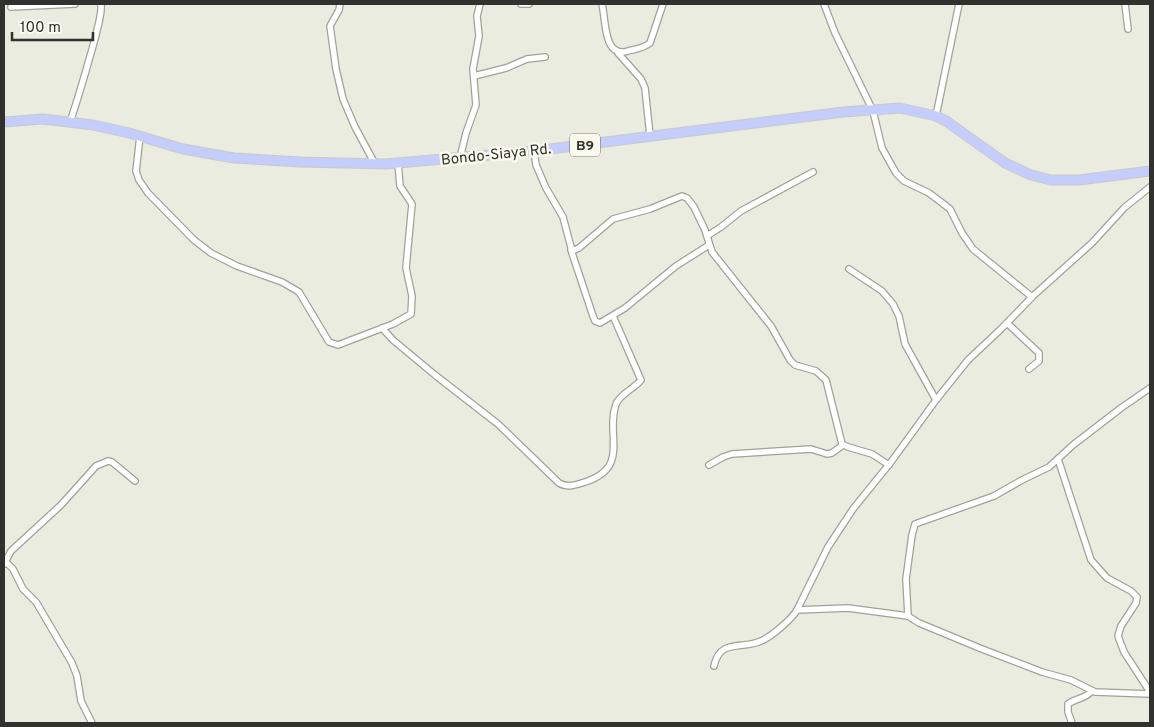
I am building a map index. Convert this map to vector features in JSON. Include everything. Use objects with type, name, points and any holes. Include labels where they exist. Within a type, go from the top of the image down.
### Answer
[{"type":"highway","name":"Bondo-Siaya Rd.","points":[[4,122],[43,119],[70,122],[116,130],[183,149],[228,157],[293,162],[375,164],[534,151],[843,112],[900,108],[936,116],[1005,163],[1038,177],[1070,181],[1150,171]]},
{"type":"street","points":[[11,7],[76,4]]},
{"type":"street","points":[[70,122],[90,58],[101,16],[101,4]]},
{"type":"street","points":[[340,4],[338,13],[330,26],[339,83],[348,112],[375,164]]},
{"type":"street","points":[[460,158],[466,133],[476,108],[474,59],[479,36],[477,12],[480,4]]},
{"type":"street","points":[[521,4],[529,4]]},
{"type":"street","points":[[602,4],[608,38],[612,47],[641,79],[645,88],[650,136]]},
{"type":"street","points":[[618,53],[640,48],[650,43],[663,4]]},
{"type":"street","points":[[824,4],[838,39],[873,111],[882,148],[900,177],[910,185],[929,193],[950,209],[962,233],[973,249],[1032,297]]},
{"type":"street","points":[[936,116],[959,4]]},
{"type":"street","points":[[1125,4],[1128,30]]},
{"type":"street","points":[[474,76],[506,68],[527,59],[545,57]]},
{"type":"street","points":[[140,136],[136,171],[141,183],[152,199],[204,248],[230,263],[293,287],[303,298],[324,335],[332,344],[338,345],[409,316],[412,310],[411,290],[406,268],[412,204],[400,186],[398,163]]},
{"type":"street","points":[[534,151],[536,165],[546,188],[563,218],[571,250],[595,321],[600,323],[612,316],[681,262],[709,245]]},
{"type":"street","points":[[707,236],[722,227],[741,211],[813,172]]},
{"type":"street","points":[[714,666],[721,650],[763,640],[790,618],[797,610],[828,547],[858,502],[889,465],[936,400],[976,352],[1032,297],[1092,243],[1131,202],[1150,187]]},
{"type":"street","points":[[571,250],[579,248],[616,217],[650,210],[682,196],[687,198],[694,207],[715,257],[771,326],[793,363],[816,371],[826,380],[843,445]]},
{"type":"street","points":[[849,269],[882,291],[893,304],[905,344],[936,400]]},
{"type":"street","points":[[382,328],[393,340],[435,375],[504,429],[559,483],[570,486],[598,478],[608,468],[614,451],[614,415],[618,401],[641,380],[612,316]]},
{"type":"street","points":[[1007,323],[1039,354],[1038,361],[1029,369]]},
{"type":"street","points":[[908,616],[906,579],[912,535],[916,524],[994,496],[1049,467],[1073,445],[1150,388]]},
{"type":"street","points":[[843,445],[872,454],[889,465]]},
{"type":"street","points":[[709,465],[732,454],[811,449],[827,454],[832,453],[843,445]]},
{"type":"street","points":[[1058,459],[1091,560],[1106,578],[1132,591],[1137,596],[1136,603],[1121,626],[1118,636],[1129,662],[1150,693]]},
{"type":"street","points":[[92,723],[81,701],[77,676],[72,663],[36,602],[23,589],[13,569],[8,564],[4,564],[11,551],[64,501],[96,466],[108,461],[112,462],[135,481]]},
{"type":"street","points":[[797,610],[848,608],[908,616],[919,623],[982,649],[1037,670],[1071,680],[1092,691],[1116,694],[1150,693]]},
{"type":"street","points":[[1072,723],[1068,712],[1068,704],[1087,697],[1092,691]]}]
